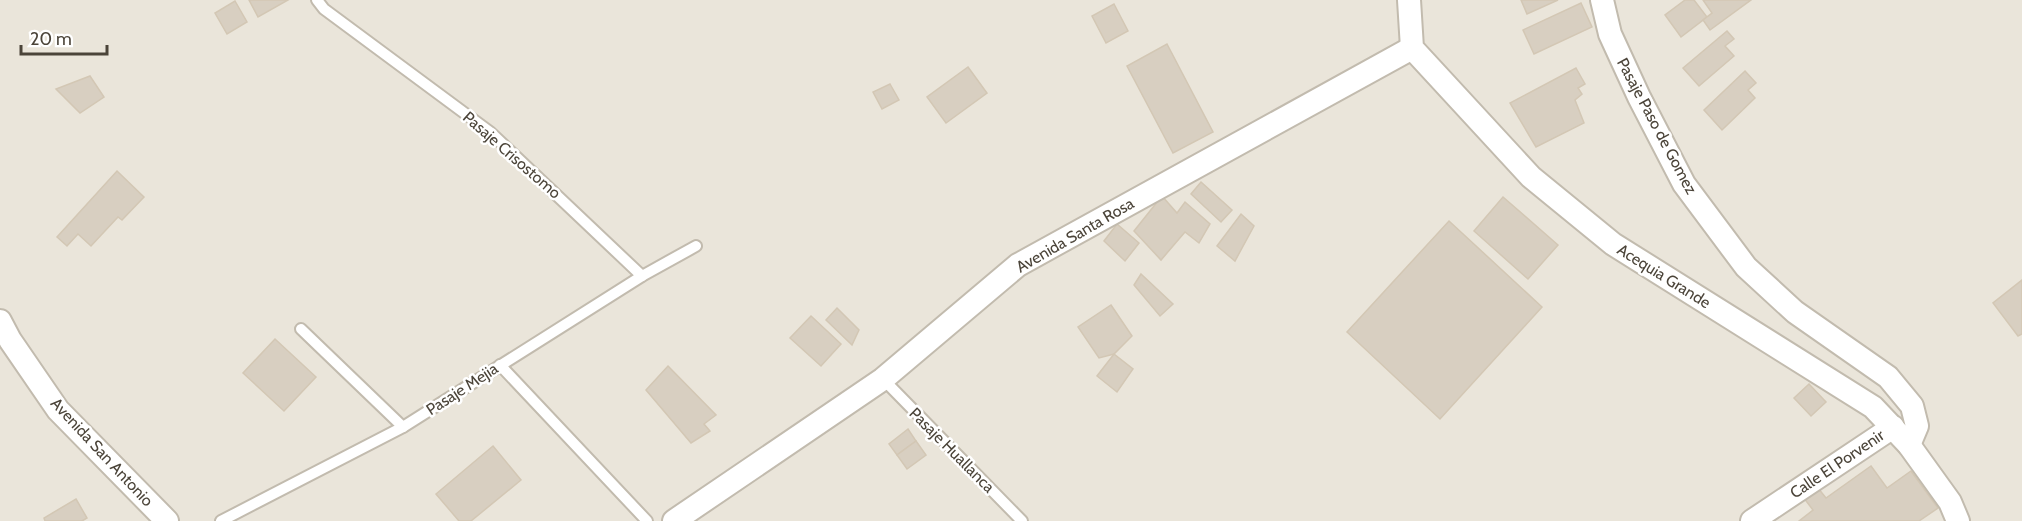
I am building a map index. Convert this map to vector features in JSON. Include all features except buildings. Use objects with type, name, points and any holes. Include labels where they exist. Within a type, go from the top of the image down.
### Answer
[{"type":"street","points":[[1409,0],[1412,48]]},
{"type":"street","name":"Pasaje Paso de Gomez","points":[[1602,0],[1610,34],[1639,97],[1684,184],[1746,267],[1795,312],[1888,377],[1912,406],[1917,426],[1909,445]]},
{"type":"street","name":"Avenida Santa Rosa","points":[[674,521],[882,379],[1018,265],[1412,48]]},
{"type":"street","name":"Acequia Grande","points":[[1412,48],[1532,177],[1613,244],[1873,407],[1909,445],[1950,502],[1958,521]]},
{"type":"street","name":"Avenida San Antonio","points":[[0,321],[10,340],[58,410],[167,521]]},
{"type":"street","name":"Calle El Porvenir","points":[[1752,521],[1893,427]]},
{"type":"lane","name":"Pasaje Crisostomo","points":[[317,0],[324,9],[490,132],[642,276]]},
{"type":"lane","name":"Pasaje Mejia","points":[[221,521],[402,427],[642,276],[696,246]]},
{"type":"lane","points":[[301,329],[402,427]]},
{"type":"lane","points":[[500,365],[647,521]]},
{"type":"lane","name":"Pasaje Huallanca","points":[[882,379],[1022,521]]},
{"type":"shaded area","points":[[0,0],[2022,0],[2022,521],[0,521]]}]
